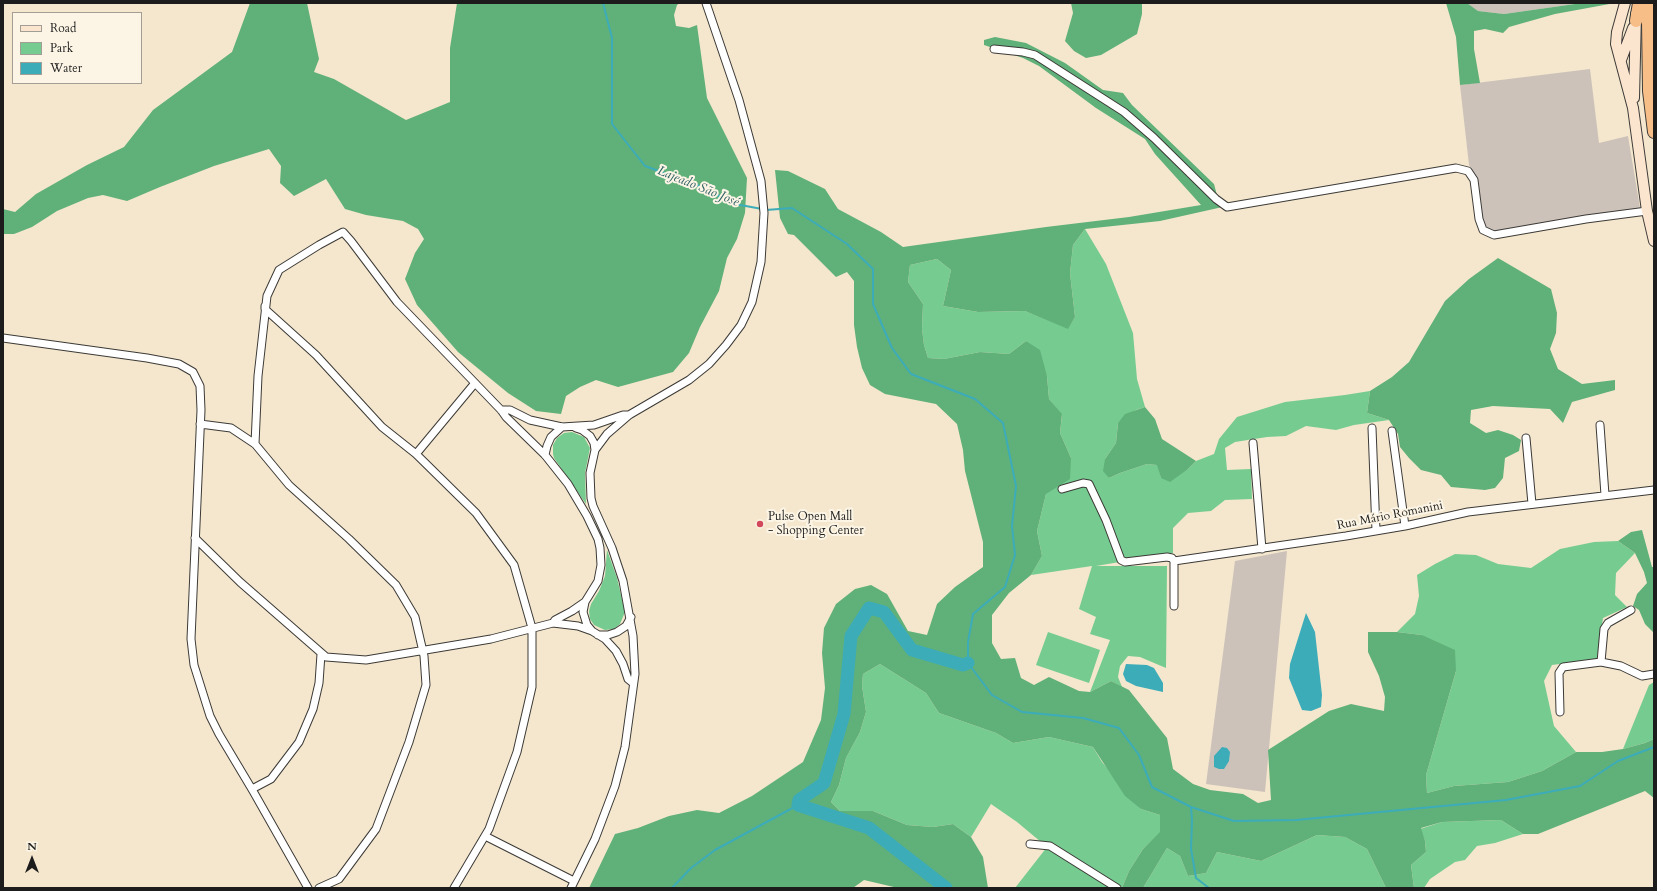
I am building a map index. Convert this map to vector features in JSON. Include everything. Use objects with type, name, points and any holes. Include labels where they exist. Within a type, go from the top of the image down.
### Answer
[{"type":"highway","points":[[1636,21],[1639,3]]},
{"type":"highway","points":[[1649,3],[1649,91],[1654,132]]},
{"type":"main road","points":[[1625,3],[1617,32],[1616,44],[1633,108],[1647,211],[1654,241]]},
{"type":"main road","points":[[1633,108],[1636,3]]},
{"type":"main road","points":[[1620,62],[1636,21]]},
{"type":"street","points":[[595,450],[607,434],[629,415],[694,376],[718,355],[734,335],[747,313],[756,289],[762,254],[764,213],[761,181],[739,100],[706,3]]},
{"type":"street","points":[[994,49],[1023,52],[1035,55],[1124,112],[1154,138],[1216,200],[1227,207],[1456,168],[1468,171],[1474,180],[1479,219],[1483,230],[1494,235],[1586,219],[1647,211]]},
{"type":"street","points":[[255,444],[258,376],[267,296],[279,270],[343,232],[351,240],[397,302],[506,417],[545,455],[575,494],[598,539],[601,556],[600,573],[594,589],[585,602],[552,623]]},
{"type":"street","points":[[265,309],[316,355],[382,427],[416,454],[476,514],[514,564],[532,628],[531,694],[517,752],[489,828],[454,888]]},
{"type":"street","points":[[3,338],[72,346],[179,364],[193,372],[200,386],[200,424],[191,639],[194,665],[210,716],[219,734],[308,888]]},
{"type":"street","points":[[416,454],[475,383]]},
{"type":"street","points":[[501,410],[510,410],[530,420],[562,427],[594,425],[623,415],[629,415]]},
{"type":"street","points":[[200,424],[231,428],[255,444],[289,485],[349,539],[396,585],[415,617],[423,651],[426,686],[409,742],[376,829],[339,879],[319,888]]},
{"type":"street","points":[[1600,425],[1605,495]]},
{"type":"street","points":[[545,455],[551,437],[562,427]]},
{"type":"street","points":[[485,836],[572,885],[603,822],[615,786],[629,725],[635,674],[635,655],[631,617],[618,564],[591,498],[590,473],[595,450],[594,443],[590,436],[582,430],[573,427]]},
{"type":"street","points":[[1372,428],[1376,531]]},
{"type":"street","points":[[1392,431],[1405,526]]},
{"type":"street","points":[[1526,438],[1532,504]]},
{"type":"street","points":[[1253,444],[1262,549]]},
{"type":"street","name":"Rua Mário Romanini","points":[[1062,489],[1083,483],[1089,484],[1106,520],[1120,560],[1125,562],[1167,557],[1172,558],[1174,561],[1376,531],[1468,512],[1654,490]]},
{"type":"street","points":[[195,538],[240,582],[326,657],[366,660],[491,639],[552,623],[578,626],[595,633],[608,635],[617,632],[626,626],[631,617]]},
{"type":"street","points":[[1174,561],[1174,606]]},
{"type":"street","points":[[585,602],[584,617],[587,624],[616,651],[623,664],[628,679],[633,683]]},
{"type":"street","points":[[1600,662],[1604,629],[1608,623],[1631,610]]},
{"type":"street","points":[[252,789],[271,778],[299,742],[313,709],[319,683],[321,654]]},
{"type":"street","points":[[1560,712],[1559,673],[1563,668],[1600,662],[1620,666],[1642,676],[1654,674]]},
{"type":"street","points":[[1030,844],[1050,846],[1116,888]]},
{"type":"shaded area","points":[[1467,3],[1582,3],[1504,14],[1478,11]]},
{"type":"shaded area","points":[[1590,69],[1599,143],[1628,136],[1640,208],[1583,216],[1520,228],[1493,231],[1485,228],[1481,217],[1477,179],[1469,165],[1460,85]]},
{"type":"shaded area","points":[[1287,551],[1265,792],[1206,784],[1235,561]]},
{"type":"green space","points":[[250,3],[307,3],[319,59],[314,72],[334,79],[406,120],[450,102],[450,48],[457,3],[680,3],[677,5],[674,15],[676,26],[689,28],[697,25],[707,98],[747,178],[745,213],[737,239],[727,258],[719,291],[700,327],[689,353],[673,372],[618,387],[596,380],[580,387],[566,396],[561,414],[536,411],[508,393],[458,352],[417,305],[405,279],[415,253],[424,239],[418,229],[403,221],[366,215],[345,209],[326,179],[294,196],[280,183],[281,166],[269,149],[214,166],[127,201],[103,195],[88,198],[57,211],[32,227],[14,234],[3,234],[3,209],[15,212],[36,194],[87,165],[124,147],[153,110],[232,52]]},
{"type":"green space","points":[[1071,3],[1142,3],[1142,14],[1137,34],[1101,55],[1086,58],[1074,51],[1065,41],[1073,13]]},
{"type":"green space","points":[[1446,3],[1467,3],[1478,11],[1504,14],[1582,3],[1615,3],[1555,14],[1509,27],[1503,33],[1485,29],[1474,31],[1474,49],[1480,83],[1460,85],[1456,37]]},
{"type":"green space","points":[[995,37],[1026,43],[1065,63],[1103,90],[1123,93],[1132,105],[1214,184],[1218,199],[1227,206],[1160,221],[1085,229],[1073,245],[1070,273],[1075,317],[1068,329],[1025,311],[978,312],[943,306],[951,270],[937,259],[910,265],[908,282],[923,304],[922,329],[924,345],[928,358],[944,359],[980,352],[1009,354],[1026,341],[1040,350],[1047,376],[1049,399],[1062,414],[1060,433],[1071,458],[1070,479],[1046,494],[1037,531],[1042,556],[1031,575],[1009,593],[992,615],[992,643],[1001,659],[1015,658],[1021,678],[1034,685],[1049,677],[1079,691],[1090,692],[1111,681],[1129,690],[1167,738],[1173,769],[1193,784],[1210,790],[1243,794],[1258,803],[1271,800],[1268,750],[1329,711],[1351,704],[1384,711],[1385,697],[1379,676],[1368,652],[1368,632],[1397,632],[1422,635],[1455,650],[1456,671],[1426,775],[1427,793],[1454,786],[1508,782],[1542,771],[1576,752],[1602,752],[1623,749],[1654,739],[1654,798],[1645,791],[1538,834],[1523,834],[1501,820],[1442,822],[1421,828],[1425,841],[1426,852],[1411,865],[1414,888],[1386,888],[1367,849],[1345,837],[1317,835],[1261,861],[1217,852],[1206,873],[1188,876],[1180,856],[1167,848],[1143,888],[1122,888],[1129,871],[1143,849],[1160,832],[1160,815],[1141,809],[1125,796],[1093,747],[1049,737],[1013,743],[996,733],[939,713],[926,693],[880,664],[863,674],[862,686],[866,712],[860,732],[846,758],[839,785],[831,802],[840,811],[873,811],[907,825],[933,827],[953,824],[971,837],[983,857],[988,888],[898,888],[864,880],[853,888],[589,888],[615,834],[638,828],[669,816],[697,810],[719,813],[752,796],[803,762],[821,720],[825,688],[822,653],[824,628],[836,604],[855,589],[871,585],[887,594],[908,631],[927,635],[937,604],[955,587],[983,567],[983,542],[965,471],[963,450],[957,424],[936,404],[885,394],[870,385],[862,368],[857,347],[854,325],[854,281],[847,272],[836,277],[794,235],[788,234],[780,218],[775,170],[788,171],[825,189],[838,209],[881,232],[903,247],[1129,217],[1201,205],[1155,154],[1145,139],[1096,108],[1039,66],[1023,58],[984,45],[984,40]]},
{"type":"green space","points":[[1085,229],[1106,264],[1133,333],[1137,379],[1145,407],[1136,410],[1118,423],[1116,443],[1105,459],[1109,478],[1147,464],[1158,465],[1161,478],[1188,469],[1196,461],[1214,454],[1219,439],[1237,417],[1285,402],[1370,391],[1367,413],[1389,420],[1354,425],[1336,430],[1306,426],[1286,436],[1267,437],[1235,442],[1225,448],[1227,470],[1251,469],[1252,499],[1225,500],[1211,511],[1188,513],[1173,528],[1173,553],[1096,566],[1167,566],[1166,668],[1140,657],[1128,656],[1120,666],[1118,677],[1122,687],[1111,681],[1090,692],[1110,640],[1090,634],[1096,617],[1079,609],[1092,566],[1031,575],[1042,556],[1037,531],[1046,494],[1071,458],[1060,433],[1062,415],[1049,399],[1047,376],[1026,341],[1009,354],[980,352],[944,359],[928,358],[924,345],[922,329],[923,304],[908,282],[910,265],[937,259],[951,270],[943,306],[978,312],[1025,311],[1068,328],[1075,317],[1070,273],[1073,245]]},
{"type":"green space","points":[[1498,258],[1551,289],[1557,313],[1556,333],[1550,349],[1558,369],[1582,384],[1615,380],[1615,390],[1572,402],[1563,423],[1550,409],[1493,406],[1471,410],[1470,423],[1486,433],[1498,430],[1513,435],[1521,440],[1519,451],[1505,458],[1503,478],[1495,488],[1485,490],[1451,487],[1441,475],[1421,470],[1409,458],[1400,447],[1398,434],[1389,420],[1367,413],[1370,391],[1392,377],[1409,362],[1445,301],[1469,279]]},
{"type":"green space","points":[[1145,407],[1155,419],[1162,439],[1196,461],[1170,482],[1161,478],[1157,465],[1147,464],[1109,478],[1103,471],[1105,459],[1116,443],[1118,423],[1125,414]]},
{"type":"green space","points":[[572,432],[584,437],[590,448],[585,473],[586,504],[554,458],[553,454],[553,445],[557,438],[564,433]]},
{"type":"green space","points":[[1642,530],[1652,567],[1654,567],[1654,633],[1645,624],[1639,610],[1633,606],[1637,594],[1647,583],[1644,572],[1635,553],[1618,541],[1631,532]]},
{"type":"green space","points":[[1618,541],[1635,553],[1616,573],[1615,595],[1627,607],[1603,618],[1597,659],[1552,665],[1544,681],[1554,726],[1576,752],[1542,771],[1508,782],[1454,786],[1427,793],[1426,775],[1456,671],[1422,635],[1397,632],[1415,614],[1419,596],[1417,575],[1455,554],[1476,555],[1498,564],[1531,568],[1560,549],[1594,542]]},
{"type":"green space","points":[[607,550],[617,578],[625,612],[620,624],[614,629],[605,630],[594,625],[590,619],[589,611],[605,576]]},
{"type":"green space","points":[[1048,632],[1100,650],[1089,683],[1036,665]]},
{"type":"green space","points":[[880,664],[926,693],[939,713],[996,733],[1013,743],[1049,737],[1093,747],[1102,762],[1141,809],[1160,815],[1161,832],[1143,849],[1129,871],[1122,888],[1015,888],[1047,847],[1017,822],[991,804],[971,837],[953,824],[933,827],[907,825],[873,811],[840,811],[831,802],[839,785],[846,758],[860,732],[866,712],[862,686],[863,674]]},
{"type":"green space","points":[[1654,682],[1654,739],[1623,749],[1649,685]]},
{"type":"green space","points":[[1501,820],[1523,834],[1495,843],[1477,846],[1465,860],[1455,862],[1430,879],[1424,888],[1414,888],[1411,865],[1426,852],[1425,841],[1420,829],[1442,822]]},
{"type":"green space","points":[[1317,835],[1345,837],[1367,849],[1386,888],[1143,888],[1167,848],[1180,856],[1188,876],[1206,873],[1217,852],[1261,861]]},
{"type":"water","points":[[1306,613],[1315,632],[1322,695],[1321,707],[1311,711],[1302,710],[1289,678],[1290,664]]},
{"type":"water","points":[[1126,664],[1147,665],[1154,668],[1163,683],[1163,692],[1136,686],[1126,681],[1123,674]]},
{"type":"water","points":[[1222,747],[1227,748],[1230,752],[1229,761],[1224,769],[1219,769],[1214,767],[1214,756]]},
{"type":"waterway","name":"Lajeado São José","points":[[603,3],[612,38],[612,124],[645,166],[697,185],[735,204],[762,209]]},
{"type":"waterway","points":[[766,210],[792,208],[847,244],[873,269],[873,304],[892,348],[911,374],[975,399],[1003,423],[1016,486],[1012,526],[1015,555],[1005,587],[973,614],[968,642],[968,663],[992,695],[1022,712],[1083,718],[1119,728],[1139,755],[1152,787],[1191,807],[1234,821],[1296,820],[1506,800],[1580,786],[1618,761],[1654,747]]},
{"type":"waterway","name":"Lajeado São José","points":[[946,888],[869,828],[798,805],[799,800],[824,783],[844,714],[851,636],[869,608],[884,612],[912,650],[963,665],[968,663]]},
{"type":"waterway","points":[[672,888],[691,868],[715,850],[798,805]]},
{"type":"waterway","points":[[1191,808],[1191,849],[1196,878],[1209,888]]},
{"type":"place","name":"Pulse Open Mall - Shopping Center","points":[[760,524]]}]
